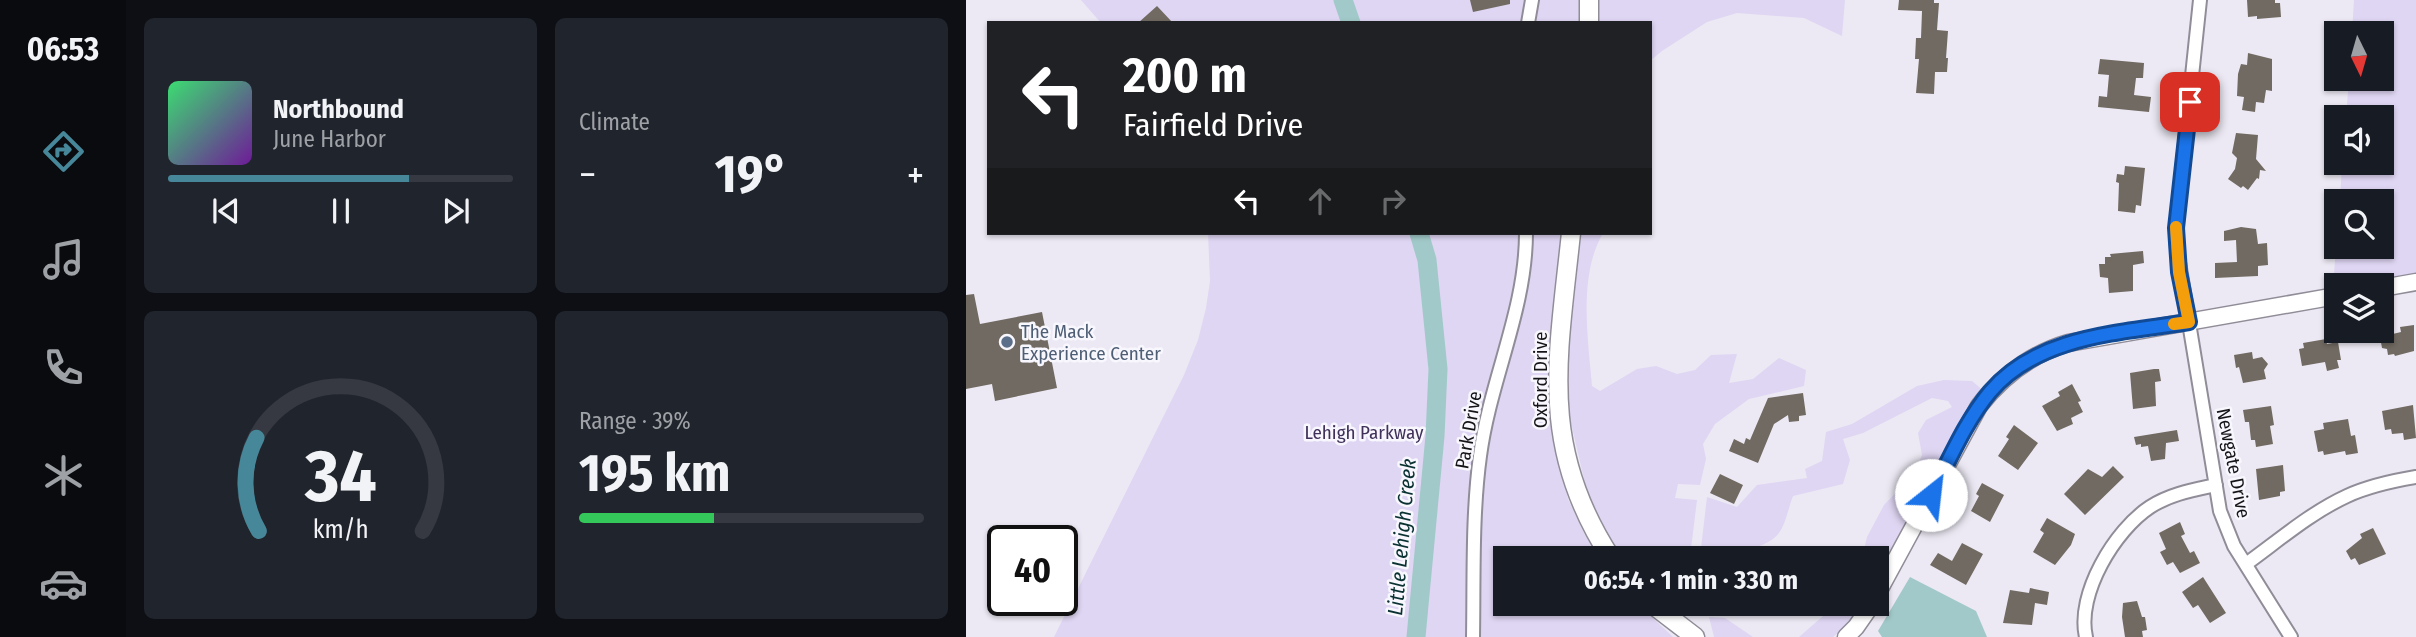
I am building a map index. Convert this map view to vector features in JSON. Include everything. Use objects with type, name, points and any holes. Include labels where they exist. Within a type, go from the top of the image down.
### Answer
[{"type":"main road","points":[[1589,0],[1589,21]]},
{"type":"main road","name":"Oxford Drive","points":[[1571,235],[1558,364],[1558,407],[1566,462],[1579,501],[1603,546]]},
{"type":"main road","points":[[1668,616],[1695,637]]},
{"type":"street","points":[[1528,21],[1532,0]]},
{"type":"street","name":"Newgate Drive","points":[[2200,0],[2176,228],[2179,272],[2216,485],[2227,531],[2291,637]]},
{"type":"street","name":"Park Drive","points":[[1473,637],[1480,456],[1519,302],[1526,235]]},
{"type":"street","points":[[2394,286],[2416,282]]},
{"type":"street","points":[[1889,572],[1979,406],[2012,371],[2035,355],[2068,343],[2324,298]]},
{"type":"street","points":[[2246,564],[2325,507],[2348,495],[2372,486],[2416,477]]},
{"type":"street","points":[[2085,637],[2086,600],[2113,545],[2125,528],[2150,507],[2165,499],[2216,485]]},
{"type":"street","points":[[1846,637],[1864,616]]},
{"type":"green space","points":[[1081,0],[1581,0],[1579,21],[1099,21]]},
{"type":"green space","points":[[1598,0],[1845,0],[1842,36],[1804,18],[1737,13],[1707,22],[1652,59],[1652,21],[1598,21]]},
{"type":"green space","points":[[2354,0],[2416,0],[2416,275],[2394,279],[2394,273],[2334,273],[2335,259],[2394,259],[2394,189],[2341,189],[2341,175],[2394,175],[2394,105],[2347,105],[2348,91],[2394,91],[2394,21],[2353,21]]},
{"type":"green space","name":"Lehigh Parkway","points":[[1208,235],[1562,235],[1555,435],[1568,499],[1593,546],[1493,546],[1493,616],[1651,616],[1673,637],[1054,637],[1064,616],[1078,616],[1078,589],[1184,375],[1198,340],[1210,281]]},
{"type":"green space","points":[[1580,235],[1602,235],[1595,250],[1587,288],[1592,386],[1600,391],[1637,369],[1656,366],[1677,374],[1695,370],[1711,355],[1737,354],[1729,383],[1753,379],[1779,358],[1806,370],[1804,386],[1749,399],[1715,424],[1703,444],[1706,459],[1700,485],[1678,484],[1675,498],[1697,500],[1691,546],[1614,546],[1591,509],[1564,393]]},
{"type":"green space","points":[[1944,380],[1972,381],[1984,391],[1889,561],[1889,546],[1865,546],[1867,537],[1884,505],[1915,473],[1922,455],[1918,433],[1926,420],[1952,407],[1948,401],[1932,398],[1863,433],[1843,439],[1850,460],[1843,484],[1793,496],[1782,528],[1767,543],[1760,546],[1701,546],[1707,497],[1737,507],[1757,485],[1807,478],[1805,469],[1822,461],[1826,432],[1852,424],[1917,386]]},
{"type":"green space","points":[[1823,616],[1858,616],[1833,637],[1799,637]]},
{"type":"green space","points":[[1709,617],[1725,618],[1753,637],[1714,637]]},
{"type":"shaded area","points":[[1910,577],[1976,611],[1987,637],[1882,637],[1878,631]]},
{"type":"building","points":[[1470,0],[1510,0],[1510,4],[1473,12]]},
{"type":"building","points":[[1899,0],[1934,0],[1934,3],[1939,3],[1937,30],[1948,31],[1948,58],[1947,72],[1935,72],[1934,94],[1916,93],[1919,59],[1915,59],[1916,38],[1921,38],[1922,11],[1898,10]]},
{"type":"building","points":[[2247,0],[2275,0],[2275,3],[2280,3],[2281,17],[2248,17]]},
{"type":"building","points":[[1157,6],[1171,21],[1140,21]]},
{"type":"building","points":[[2248,53],[2272,59],[2272,91],[2266,90],[2264,103],[2256,102],[2255,112],[2242,110],[2244,97],[2237,96],[2238,74],[2241,64],[2247,65]]},
{"type":"building","points":[[2100,59],[2144,63],[2143,78],[2136,78],[2134,95],[2151,97],[2149,112],[2098,107],[2099,96],[2107,97],[2109,75],[2098,74]]},
{"type":"building","points":[[2236,133],[2258,135],[2256,159],[2266,171],[2260,170],[2259,179],[2257,178],[2248,190],[2228,179],[2235,169],[2237,158],[2232,153]]},
{"type":"building","points":[[2125,166],[2145,168],[2141,206],[2136,205],[2135,213],[2118,211],[2117,174],[2124,175]]},
{"type":"building","points":[[2241,227],[2256,229],[2258,244],[2267,243],[2268,265],[2258,266],[2258,276],[2215,278],[2215,263],[2237,262],[2236,240],[2224,241],[2224,231]]},
{"type":"building","points":[[2143,251],[2144,263],[2133,265],[2133,291],[2109,293],[2108,278],[2100,277],[2099,264],[2105,264],[2105,257],[2111,257],[2110,254]]},
{"type":"building","name":"The Mack Experience Center","points":[[974,294],[980,324],[1042,312],[1057,388],[995,401],[992,384],[966,389],[966,295]]},
{"type":"building","points":[[2414,325],[2414,351],[2388,355],[2387,349],[2382,348],[2381,343],[2394,343],[2394,334],[2401,332],[2400,327]]},
{"type":"building","points":[[2324,339],[2327,344],[2338,343],[2341,360],[2337,360],[2339,368],[2327,371],[2325,362],[2302,366],[2299,349],[2304,348],[2303,343]]},
{"type":"building","points":[[2252,352],[2253,359],[2262,357],[2268,364],[2264,370],[2266,379],[2243,383],[2234,355]]},
{"type":"building","points":[[2159,369],[2161,381],[2155,382],[2156,406],[2133,409],[2130,373]]},
{"type":"building","points":[[2072,384],[2081,401],[2078,402],[2083,412],[2071,418],[2073,424],[2057,431],[2042,406],[2060,396],[2058,392]]},
{"type":"building","points":[[1803,393],[1806,415],[1799,416],[1799,421],[1789,422],[1788,415],[1774,424],[1758,463],[1729,451],[1734,439],[1744,444],[1746,438],[1750,440],[1768,398]]},
{"type":"building","points":[[2413,405],[2416,438],[2404,440],[2403,433],[2392,434],[2391,429],[2385,430],[2382,411]]},
{"type":"building","points":[[2271,406],[2273,444],[2256,447],[2255,440],[2251,440],[2249,422],[2245,422],[2243,410]]},
{"type":"building","points":[[2348,419],[2351,436],[2355,435],[2358,453],[2346,455],[2345,451],[2324,455],[2323,451],[2318,452],[2314,431],[2324,429],[2323,423]]},
{"type":"building","points":[[2014,425],[2038,443],[2018,470],[1998,456]]},
{"type":"building","points":[[2177,430],[2179,441],[2166,443],[2165,459],[2151,461],[2148,446],[2136,445],[2134,437]]},
{"type":"building","points":[[2283,465],[2285,491],[2280,492],[2280,496],[2259,500],[2256,469]]},
{"type":"building","points":[[2113,466],[2124,477],[2085,515],[2064,494],[2088,469],[2102,477]]},
{"type":"building","points":[[1720,474],[1743,485],[1734,504],[1710,493]]},
{"type":"building","points":[[1982,483],[2004,495],[1990,522],[1971,511]]},
{"type":"building","points":[[2047,518],[2075,534],[2071,545],[2055,565],[2033,552],[2044,533],[2040,530]]},
{"type":"building","points":[[2180,522],[2185,534],[2181,536],[2190,553],[2194,551],[2200,563],[2180,573],[2173,562],[2167,565],[2160,552],[2166,549],[2159,533]]},
{"type":"building","points":[[2373,528],[2386,554],[2359,565],[2355,558],[2351,560],[2346,551],[2362,538],[2360,534]]},
{"type":"building","points":[[1962,543],[1983,554],[1966,585],[1930,565],[1938,553],[1952,561]]},
{"type":"building","points":[[2203,577],[2226,613],[2210,623],[2198,605],[2193,608],[2182,592]]},
{"type":"building","points":[[2030,588],[2049,592],[2047,605],[2035,603],[2032,625],[2003,623],[2010,590],[2029,593]]},
{"type":"building","points":[[2137,601],[2142,617],[2145,617],[2147,630],[2142,631],[2143,637],[2125,637],[2123,603]]},
{"type":"waterway","name":"Little Lehigh Creek","points":[[1343,0],[1350,21]]},
{"type":"waterway","name":"Little Lehigh Creek","points":[[1416,637],[1435,436],[1438,369],[1427,260],[1420,235]]},
{"type":"slow traffic","points":[[2174,324],[2189,322],[2179,272],[2176,227]]},
{"type":"place","name":"The Mack Experience Center","points":[[1007,342]]},
{"type":"route","points":[[1931,495],[1979,406],[2012,371],[2035,355],[2068,343],[2189,322],[2179,272],[2176,228],[2190,102]]}]
